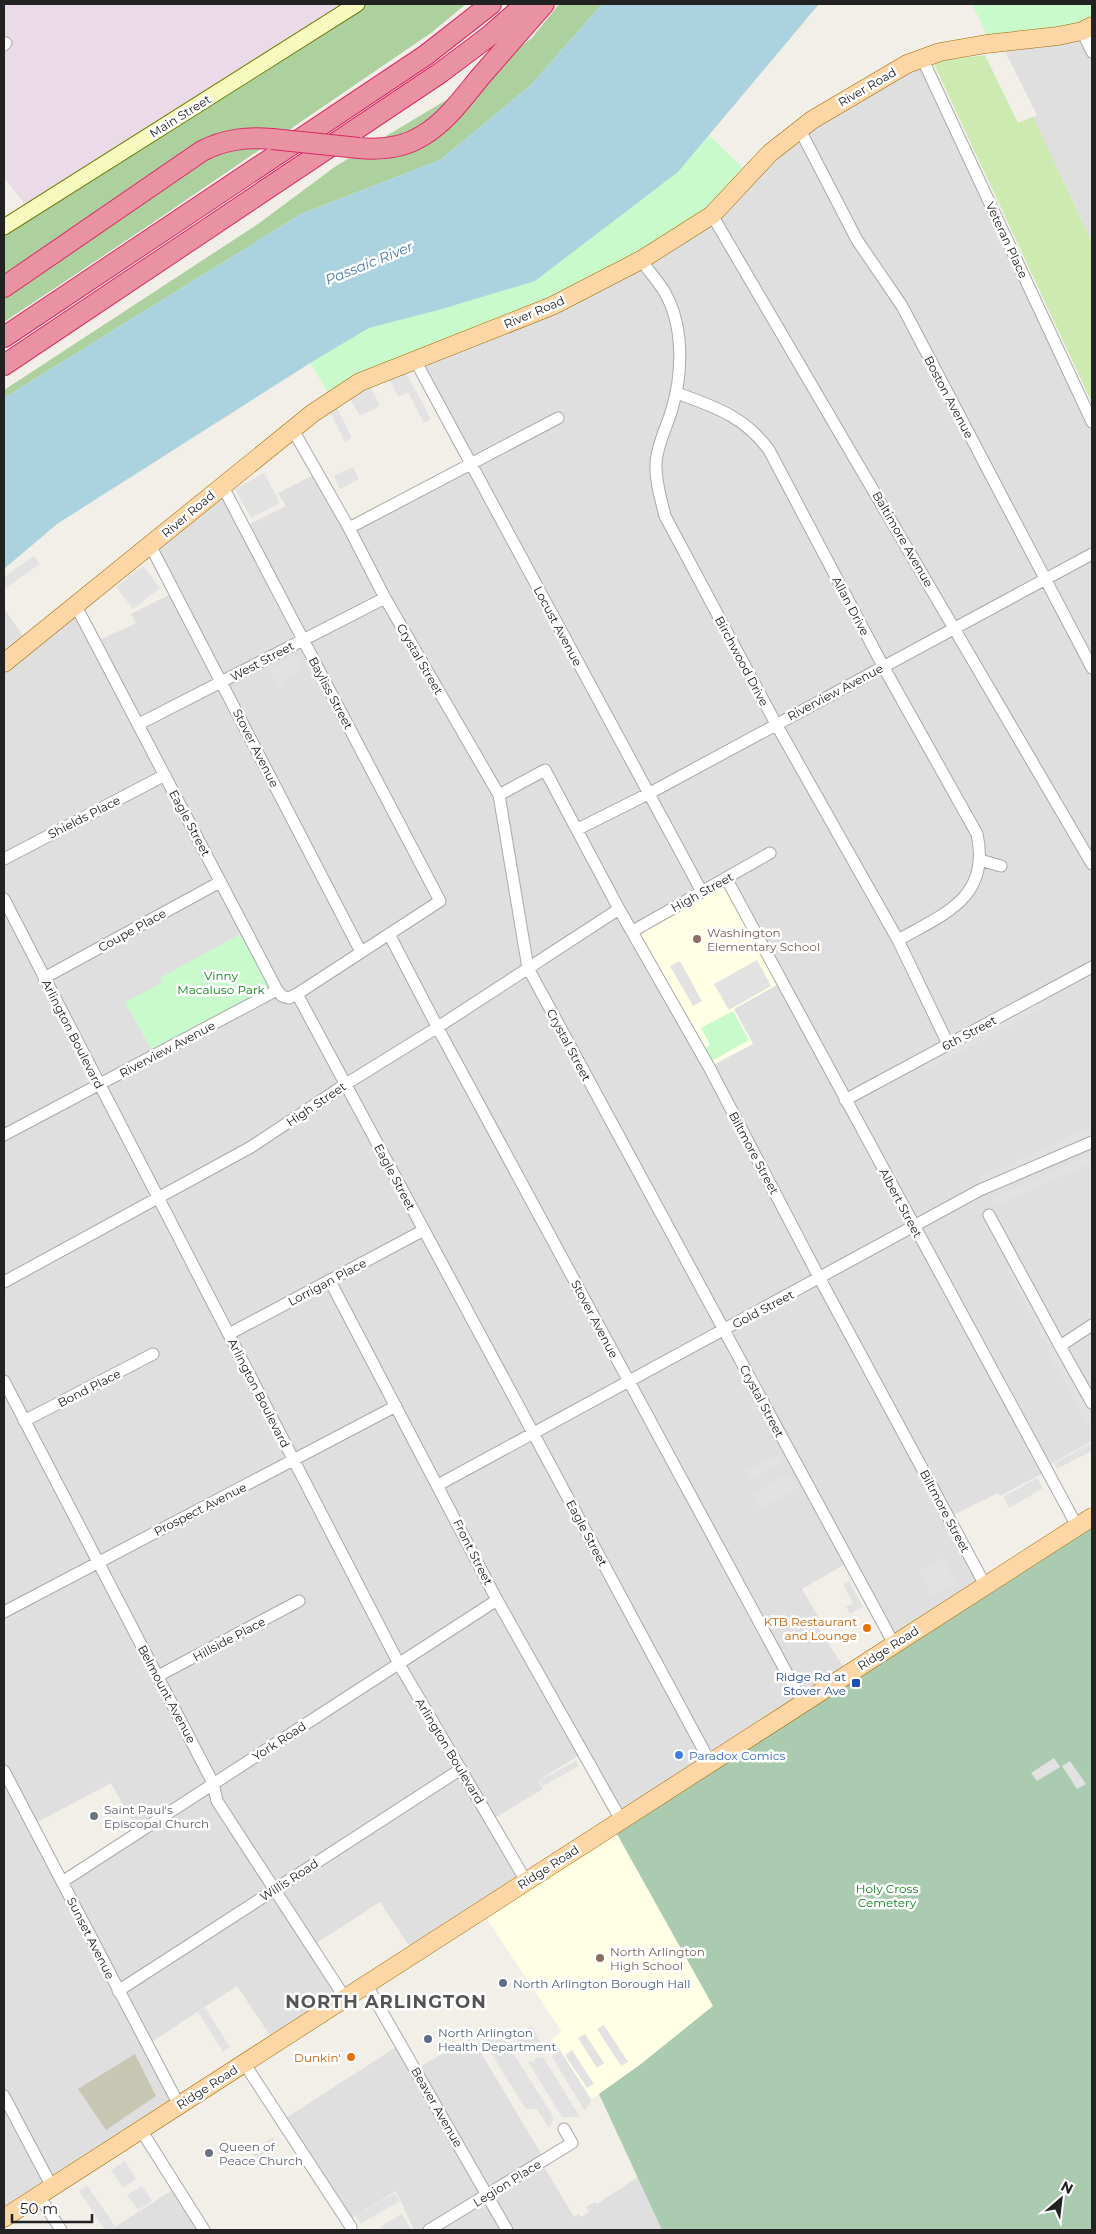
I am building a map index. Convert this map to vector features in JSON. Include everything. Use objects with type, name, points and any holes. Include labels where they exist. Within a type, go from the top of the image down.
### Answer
[{"type":"highway","points":[[4,337],[426,55],[491,4]]},
{"type":"highway","points":[[4,364],[440,73],[488,37],[526,4]]},
{"type":"highway","points":[[4,287],[202,151],[228,140],[241,138],[272,139],[373,150],[410,142],[433,129],[455,108],[544,4]]},
{"type":"main road","name":"River Road","points":[[4,663],[222,485],[332,399],[360,382],[552,306],[641,260],[712,215],[770,153],[812,120],[908,64],[940,52],[986,44],[1058,36],[1087,28]]},
{"type":"main road","name":"Ridge Road","points":[[4,2218],[1092,1516]]},
{"type":"street","name":"Main Street","points":[[4,227],[357,4]]},
{"type":"street","points":[[1087,28],[1092,52]]},
{"type":"street","name":"Veteran Place","points":[[922,58],[1092,422]]},
{"type":"street","name":"Boston Avenue","points":[[800,130],[857,240],[902,306],[1092,668]]},
{"type":"street","name":"Baltimore Avenue","points":[[712,215],[1092,864]]},
{"type":"street","name":"Birchwood Drive","points":[[641,260],[664,291],[677,326],[680,362],[676,393],[658,450],[656,464],[656,480],[665,516],[776,724],[898,940],[948,1044]]},
{"type":"street","name":"Locust Avenue","points":[[415,360],[702,892]]},
{"type":"street","name":"Allan Drive","points":[[676,393],[728,412],[749,427],[769,450],[883,666],[977,834],[980,860],[976,879],[963,900],[953,909],[898,940]]},
{"type":"street","points":[[349,528],[558,418]]},
{"type":"street","name":"Crystal Street","points":[[293,430],[349,528],[384,598],[499,795],[528,968],[894,1644]]},
{"type":"street","name":"Bayliss Street","points":[[222,485],[440,901],[389,934]]},
{"type":"street","name":"Stover Avenue","points":[[150,545],[361,952]]},
{"type":"street","name":"Riverview Avenue","points":[[578,829],[648,794],[883,666],[1046,581],[1092,554]]},
{"type":"street","name":"West Street","points":[[140,724],[384,598]]},
{"type":"street","name":"Eagle Street","points":[[76,606],[140,724],[277,990]]},
{"type":"street","name":"Biltmore Street","points":[[499,795],[545,770],[619,909],[709,1067],[820,1278],[986,1585]]},
{"type":"street","name":"Shields Place","points":[[4,859],[165,775]]},
{"type":"street","name":"High Street","points":[[633,931],[770,853]]},
{"type":"street","points":[[980,860],[1000,866]]},
{"type":"street","name":"Albert Street","points":[[726,878],[1077,1526]]},
{"type":"street","name":"Coupe Place","points":[[44,978],[220,882]]},
{"type":"street","name":"Arlington Boulevard","points":[[4,900],[399,1664],[526,1881]]},
{"type":"street","name":"High Street","points":[[4,1282],[252,1147],[346,1084],[438,1027],[619,909]]},
{"type":"street","points":[[277,990],[282,996],[289,998],[297,994],[389,934]]},
{"type":"street","name":"Stover Avenue","points":[[389,934],[803,1703]]},
{"type":"street","name":"6th Street","points":[[845,1100],[1092,967]]},
{"type":"street","name":"Riverview Avenue","points":[[4,1135],[277,990]]},
{"type":"street","name":"Eagle Street","points":[[297,994],[710,1762]]},
{"type":"street","name":"Gold Street","points":[[438,1485],[980,1190],[1092,1142]]},
{"type":"street","points":[[989,1215],[1092,1404]]},
{"type":"street","name":"Lorrigan Place","points":[[229,1334],[424,1230]]},
{"type":"street","name":"Front Street","points":[[330,1281],[497,1600],[621,1820]]},
{"type":"street","points":[[1060,1346],[1092,1325]]},
{"type":"street","name":"Bond Place","points":[[24,1421],[153,1354]]},
{"type":"street","name":"Belmount Avenue","points":[[4,1381],[213,1783],[217,1800],[345,1998]]},
{"type":"street","name":"Prospect Avenue","points":[[4,1612],[396,1406]]},
{"type":"street","name":"York Road","points":[[62,1882],[497,1600]]},
{"type":"street","name":"Hillside Place","points":[[158,1676],[299,1601]]},
{"type":"street","name":"Willis Road","points":[[118,1991],[461,1769]]},
{"type":"street","name":"Sunset Avenue","points":[[4,1770],[179,2105]]},
{"type":"street","name":"Beaver Avenue","points":[[366,1984],[507,2230]]},
{"type":"street","points":[[244,2063],[351,2227]]},
{"type":"street","points":[[4,2096],[61,2230]]},
{"type":"street","name":"Legion Place","points":[[429,2230],[572,2142],[564,2129]]},
{"type":"street","points":[[141,2130],[204,2230]]},
{"type":"shaded area","points":[[4,4],[366,4],[32,213],[4,178]]},
{"type":"shaded area","points":[[1092,26],[1092,242],[1064,182],[1018,124],[1037,115],[1001,43]]},
{"type":"shaded area","points":[[922,58],[1092,422],[1092,1441],[1045,1467],[1047,1471],[1000,1496],[998,1493],[949,1517],[985,1585],[894,1644],[849,1562],[802,1589],[819,1618],[815,1622],[848,1674],[621,1820],[583,1753],[539,1780],[543,1789],[491,1820],[526,1881],[414,1953],[380,1902],[312,1946],[345,1998],[275,2043],[237,1986],[147,2045],[179,2105],[4,2218],[4,608],[28,644],[76,606],[96,642],[136,623],[131,614],[175,592],[150,545],[222,485],[244,527],[286,506],[278,493],[318,473],[349,528],[471,463],[415,360],[476,335]],"holes":[[[163,983],[155,1055],[125,1002]],[[111,1783],[138,1832],[62,1882],[32,1825]]]},
{"type":"shaded area","points":[[406,373],[431,419],[424,423],[408,392],[398,397],[390,381]]},
{"type":"shaded area","points":[[370,387],[380,406],[360,416],[350,398]]},
{"type":"shaded area","points":[[337,408],[352,438],[345,442],[330,412]]},
{"type":"shaded area","points":[[353,467],[359,479],[340,489],[334,476]]},
{"type":"shaded area","points":[[264,473],[280,503],[251,518],[235,489]]},
{"type":"shaded area","points":[[34,556],[40,564],[4,589],[4,577]]},
{"type":"shaded area","points":[[143,566],[160,588],[133,609],[116,587]]},
{"type":"shaded area","points":[[295,655],[302,668],[283,679],[286,684],[279,688],[269,670]]},
{"type":"shaded area","points":[[726,878],[782,982],[734,1009],[753,1044],[709,1067],[633,931]]},
{"type":"shaded area","points":[[757,960],[771,986],[729,1010],[714,984]]},
{"type":"shaded area","points":[[680,961],[702,1001],[693,1006],[670,966]]},
{"type":"shaded area","points":[[1042,999],[1046,1006],[926,1070],[922,1063]]},
{"type":"shaded area","points":[[1092,1127],[1092,1136],[984,1185],[981,1177]]},
{"type":"shaded area","points":[[1092,1154],[1092,1163],[993,1207],[993,1198]]},
{"type":"shaded area","points":[[1013,1265],[1054,1341],[1047,1345],[1006,1268]]},
{"type":"shaded area","points":[[1055,1348],[1092,1416],[1092,1421],[1087,1424],[1048,1352]]},
{"type":"shaded area","points":[[1091,1443],[1092,1451],[1057,1469],[1054,1463]]},
{"type":"shaded area","points":[[780,1454],[784,1463],[749,1481],[745,1472]]},
{"type":"shaded area","points":[[790,1473],[798,1488],[760,1509],[752,1493]]},
{"type":"shaded area","points":[[1037,1478],[1043,1488],[1009,1508],[1003,1497]]},
{"type":"shaded area","points":[[942,1558],[956,1583],[933,1596],[919,1571]]},
{"type":"shaded area","points":[[849,1581],[863,1607],[850,1614],[846,1607],[853,1603],[843,1584]]},
{"type":"shaded area","points":[[1054,1758],[1060,1767],[1037,1781],[1031,1773]]},
{"type":"shaded area","points":[[576,1761],[579,1766],[543,1786],[540,1780]]},
{"type":"shaded area","points":[[1070,1761],[1086,1784],[1077,1789],[1062,1766]]},
{"type":"shaded area","name":"North Arlington High School","points":[[612,1825],[713,2006],[641,2064],[592,2099],[552,2038],[562,2032],[481,1910]]},
{"type":"shaded area","points":[[205,2008],[230,2047],[223,2052],[198,2012]]},
{"type":"shaded area","points":[[604,2025],[628,2062],[621,2066],[597,2029]]},
{"type":"shaded area","points":[[532,2026],[541,2043],[523,2052],[514,2035]]},
{"type":"shaded area","points":[[501,2034],[554,2118],[549,2128],[537,2109],[526,2109],[481,2037],[491,2037],[495,2042]]},
{"type":"shaded area","points":[[585,2034],[604,2063],[597,2068],[578,2038]]},
{"type":"shaded area","points":[[472,2038],[545,2160],[541,2162],[574,2217],[579,2214],[581,2217],[589,2212],[586,2207],[595,2202],[597,2204],[638,2177],[662,2230],[414,2230],[396,2191],[347,2221],[281,2121],[401,2044],[415,2069]]},
{"type":"shaded area","points":[[558,2047],[591,2100],[585,2111],[552,2057]]},
{"type":"shaded area","points":[[572,2050],[594,2084],[587,2088],[565,2055]]},
{"type":"shaded area","points":[[135,2054],[156,2096],[106,2130],[78,2089]]},
{"type":"shaded area","points":[[543,2057],[580,2117],[562,2117],[528,2062],[535,2061],[535,2058]]},
{"type":"shaded area","points":[[273,2137],[278,2145],[256,2160],[251,2151]]},
{"type":"shaded area","points":[[125,2161],[136,2179],[123,2188],[111,2170]]},
{"type":"shaded area","points":[[87,2185],[115,2226],[109,2230],[105,2230],[79,2191]]},
{"type":"shaded area","points":[[142,2186],[152,2201],[138,2210],[127,2195]]},
{"type":"shaded area","points":[[177,2187],[204,2230],[110,2230]]},
{"type":"shaded area","points":[[395,2193],[400,2201],[360,2224],[355,2216]]},
{"type":"shaded area","points":[[402,2214],[410,2228],[407,2230],[384,2230],[381,2226]]},
{"type":"green space","points":[[366,4],[466,4],[431,33],[4,322],[4,231]]},
{"type":"green space","points":[[559,4],[602,4],[530,86],[440,160],[301,214],[4,398],[4,390],[258,224],[336,166],[458,93],[532,38]]},
{"type":"green space","points":[[972,4],[1092,4],[1092,26],[1001,43],[987,35]]},
{"type":"green space","points":[[985,55],[1018,123],[1033,117],[1092,242],[1092,403],[934,64],[941,61]]},
{"type":"green space","points":[[709,135],[749,174],[641,260],[332,399],[310,363],[369,328],[442,309],[535,281],[678,172]]},
{"type":"green space","name":"Vinny Macaluso Park","points":[[246,931],[277,990],[155,1055],[125,1002],[162,983],[160,978]]},
{"type":"green space","points":[[733,1011],[749,1040],[712,1061],[705,1048],[710,1045],[701,1028]]},
{"type":"green space","name":"Holy Cross Cemetery","points":[[1092,1517],[1092,2230],[662,2230],[599,2094],[641,2064],[713,2006],[612,1825]]},
{"type":"water","name":"Passaic River","points":[[602,4],[819,4],[678,172],[535,281],[442,309],[369,328],[315,360],[57,524],[4,569],[4,398],[301,214],[440,160],[530,86]]},
{"type":"place","name":"Washington Elementary School","points":[[697,939]]},
{"type":"place","name":"KTB Restaurant and Lounge","points":[[867,1628]]},
{"type":"place","name":"Ridge Rd at Stover Ave","points":[[856,1683]]},
{"type":"place","name":"Paradox Comics","points":[[679,1755]]},
{"type":"place","name":"Saint Paul's Episcopal Church","points":[[94,1816]]},
{"type":"place","name":"North Arlington High School","points":[[600,1958]]},
{"type":"place","name":"North Arlington Borough Hall","points":[[503,1983]]},
{"type":"place","name":"North Arlington Health Department","points":[[428,2039]]},
{"type":"place","name":"Dunkin'","points":[[351,2057]]},
{"type":"place","name":"Queen of Peace Church","points":[[209,2153]]},
{"type":"district","name":"NORTH ARLINGTON","points":[[386,2002]]}]
